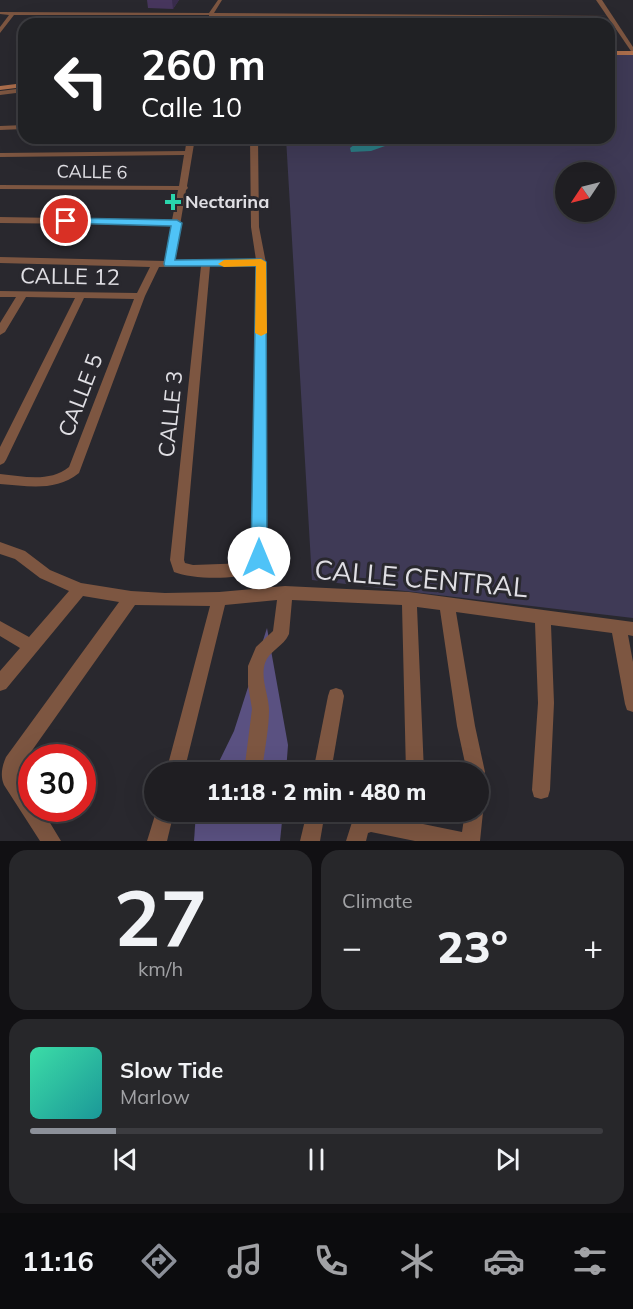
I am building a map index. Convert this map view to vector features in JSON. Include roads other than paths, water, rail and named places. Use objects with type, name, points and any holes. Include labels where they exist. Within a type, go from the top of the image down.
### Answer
[{"type":"main road","points":[[615,53],[633,53]]},
{"type":"main road","points":[[0,88],[18,86]]},
{"type":"street","points":[[212,18],[220,0]]},
{"type":"street","points":[[599,0],[612,16]]},
{"type":"street","points":[[0,13],[612,16]]},
{"type":"street","points":[[0,31],[13,13]]},
{"type":"street","points":[[107,18],[108,14]]},
{"type":"street","points":[[615,21],[633,53]]},
{"type":"street","points":[[0,93],[18,91]]},
{"type":"street","points":[[0,128],[18,126]]},
{"type":"street","points":[[169,264],[190,144]]},
{"type":"street","points":[[0,260],[156,264],[261,262],[255,227],[254,144]]},
{"type":"street","points":[[0,155],[189,153]]},
{"type":"street","name":"CALLE 6","points":[[0,187],[184,188]]},
{"type":"street","points":[[0,220],[177,223]]},
{"type":"street","name":"CALLE 3","points":[[206,264],[177,552],[179,567],[193,571],[250,569],[256,566],[259,558],[261,262]]},
{"type":"street","name":"CALLE 5","points":[[0,479],[54,482],[66,478],[74,470],[140,296],[156,264]]},
{"type":"street","name":"CALLE 12","points":[[0,294],[140,296]]},
{"type":"street","points":[[0,332],[22,295]]},
{"type":"street","points":[[0,460],[81,296]]},
{"type":"street","name":"CALLE CENTRAL","points":[[0,548],[20,555],[45,574],[80,589],[131,598],[219,599],[285,593],[410,599],[625,627]]},
{"type":"street","points":[[0,683],[80,589]]},
{"type":"street","points":[[255,762],[261,709],[256,685],[256,666],[262,652],[281,634],[285,593]]},
{"type":"street","points":[[51,841],[10,778],[12,763],[131,598]]},
{"type":"street","points":[[178,762],[219,599]]},
{"type":"street","points":[[410,599],[415,762]]},
{"type":"street","points":[[447,603],[474,762]]},
{"type":"street","points":[[541,790],[547,693],[546,648],[542,616]]},
{"type":"street","points":[[625,627],[633,704]]},
{"type":"street","points":[[0,628],[31,646]]},
{"type":"street","points":[[324,762],[336,696]]},
{"type":"street","points":[[157,841],[162,822]]},
{"type":"street","points":[[310,841],[314,822]]},
{"type":"street","points":[[356,841],[360,825],[370,822]]},
{"type":"street","points":[[416,822],[460,841]]},
{"type":"street","points":[[471,841],[473,822]]},
{"type":"water","points":[[355,144],[386,144],[371,151],[351,152],[350,148]]},
{"type":"place","name":"Nectarina","points":[[173,202]]}]
